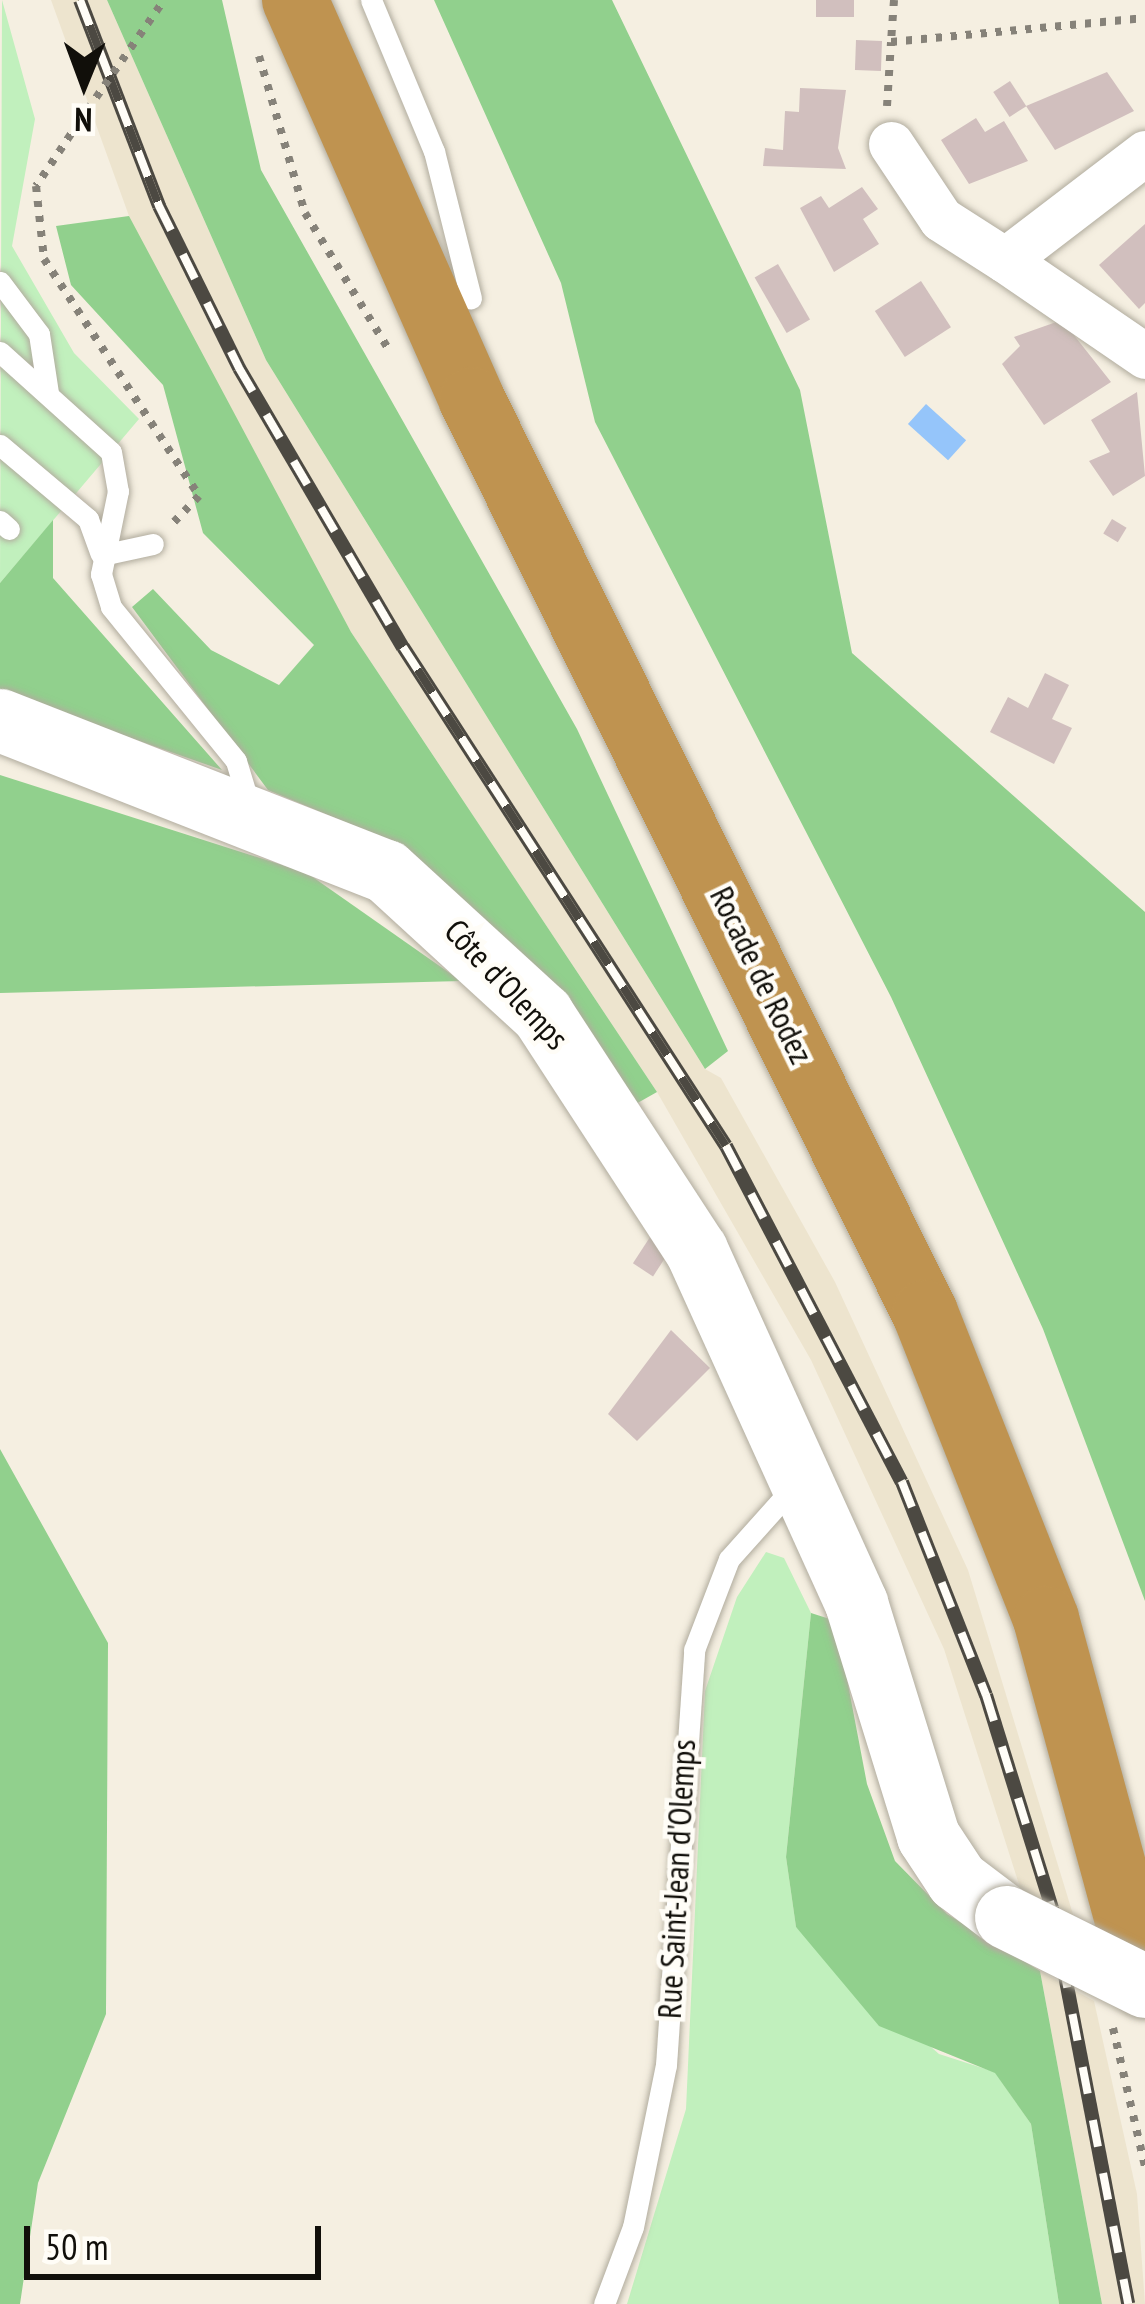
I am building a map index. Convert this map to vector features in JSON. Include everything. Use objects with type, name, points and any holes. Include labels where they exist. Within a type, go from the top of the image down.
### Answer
[{"type":"highway","name":"Rocade de Rodez","points":[[337,0],[471,298],[978,1326],[1078,1579],[1145,1800]]},
{"type":"highway","name":"Rocade de Rodez","points":[[276,25],[332,98],[472,400],[925,1313],[1046,1618],[1134,1995]]},
{"type":"street","points":[[891,144],[941,218],[1145,356]]},
{"type":"street","points":[[1005,260],[1145,153]]},
{"type":"street","name":"Côte d'Olemps","points":[[0,720],[252,813],[386,871],[542,1014],[664,1191],[864,1626],[928,1836],[957,1880],[1006,1917],[1134,1995]]},
{"type":"lane","points":[[371,0],[434,151],[471,298]]},
{"type":"lane","points":[[0,282],[38,334],[48,393]]},
{"type":"lane","points":[[0,352],[110,452],[118,491],[102,555]]},
{"type":"lane","points":[[0,445],[88,519],[131,643],[236,761],[252,813]]},
{"type":"lane","points":[[102,555],[153,544]]},
{"type":"lane","name":"Rue Saint-Jean d'Olemps","points":[[604,2304],[633,2227],[667,2065],[694,1650],[730,1559],[800,1481]]},
{"type":"path","points":[[153,544],[199,496],[62,290],[34,215],[49,157],[164,0]]},
{"type":"path","points":[[891,144],[894,0]]},
{"type":"path","points":[[891,42],[1145,18]]},
{"type":"path","points":[[276,25],[305,213],[400,368]]},
{"type":"path","points":[[1134,1995],[1145,2167]]},
{"type":"shaded area","points":[[51,0],[107,0],[266,360],[705,1069],[721,1078],[835,1282],[968,1570],[1075,1921],[1024,1900],[944,1649],[811,1360],[657,1092],[351,632],[205,376],[129,216]]},
{"type":"shaded area","points":[[1040,1971],[1094,2001],[1137,2194],[1145,2304],[1102,2304]]},
{"type":"green space","points":[[2,0],[35,119],[12,246],[74,353],[139,419],[0,583]]},
{"type":"green space","points":[[107,0],[222,0],[261,170],[577,729],[728,1051],[705,1069],[266,360]]},
{"type":"green space","points":[[434,0],[612,0],[800,390],[852,653],[1145,912],[1145,1601],[1043,1329],[891,997],[595,422],[561,283]]},
{"type":"green space","points":[[129,216],[351,632],[657,1092],[634,1105],[376,835],[268,790],[132,607],[153,589],[211,650],[279,685],[314,645],[203,533],[163,385],[71,285],[56,226]]},
{"type":"green space","points":[[53,520],[53,578],[222,770],[0,692],[0,583]]},
{"type":"green space","points":[[0,775],[307,873],[461,981],[0,993]]},
{"type":"green space","points":[[0,1449],[108,1643],[106,2014],[38,2183],[20,2304],[0,2304]]},
{"type":"green space","points":[[766,1552],[784,1558],[811,1613],[786,1857],[796,1927],[939,2054],[995,2072],[1031,2124],[1059,2304],[627,2304],[686,2109],[705,1691],[737,1597]]},
{"type":"green space","points":[[811,1613],[836,1621],[867,1784],[895,1861],[947,1914],[1040,1971],[1102,2304],[1059,2304],[1031,2124],[995,2073],[879,2026],[796,1927],[786,1857]]},
{"type":"water","points":[[926,404],[966,440],[948,460],[908,424]]},
{"type":"building","points":[[816,0],[854,0],[854,17],[816,17]]},
{"type":"building","points":[[856,40],[882,41],[881,71],[855,70]]},
{"type":"building","points":[[1107,72],[1134,111],[1055,150],[1026,106]]},
{"type":"building","points":[[1010,81],[1026,106],[1010,117],[993,92]]},
{"type":"building","points":[[800,88],[846,90],[838,148],[846,169],[763,166],[765,148],[783,150],[785,111],[799,112]]},
{"type":"building","points":[[976,118],[985,132],[1004,121],[1028,161],[969,184],[941,140]]},
{"type":"building","points":[[862,187],[878,209],[863,219],[879,244],[834,272],[800,208],[821,196],[829,208]]},
{"type":"building","points":[[1145,224],[1145,303],[1139,309],[1099,265]]},
{"type":"building","points":[[778,264],[810,319],[787,333],[755,278]]},
{"type":"building","points":[[921,281],[951,327],[905,357],[875,311]]},
{"type":"building","points":[[1062,320],[1111,382],[1044,425],[1002,364],[1020,346],[1014,337]]},
{"type":"building","points":[[1137,392],[1145,476],[1113,496],[1089,461],[1110,452],[1091,420]]},
{"type":"building","points":[[1112,519],[1127,528],[1118,542],[1103,534]]},
{"type":"building","points":[[1045,673],[1069,685],[1052,719],[1072,728],[1054,764],[990,732],[1008,697],[1028,708]]},
{"type":"building","points":[[652,1234],[672,1247],[653,1276],[633,1263]]},
{"type":"building","points":[[671,1330],[710,1368],[637,1441],[608,1414]]},
{"type":"railway","points":[[80,0],[159,206],[239,368],[403,647],[726,1146],[902,1482],[986,1695],[1052,1908],[1128,2304]]}]
